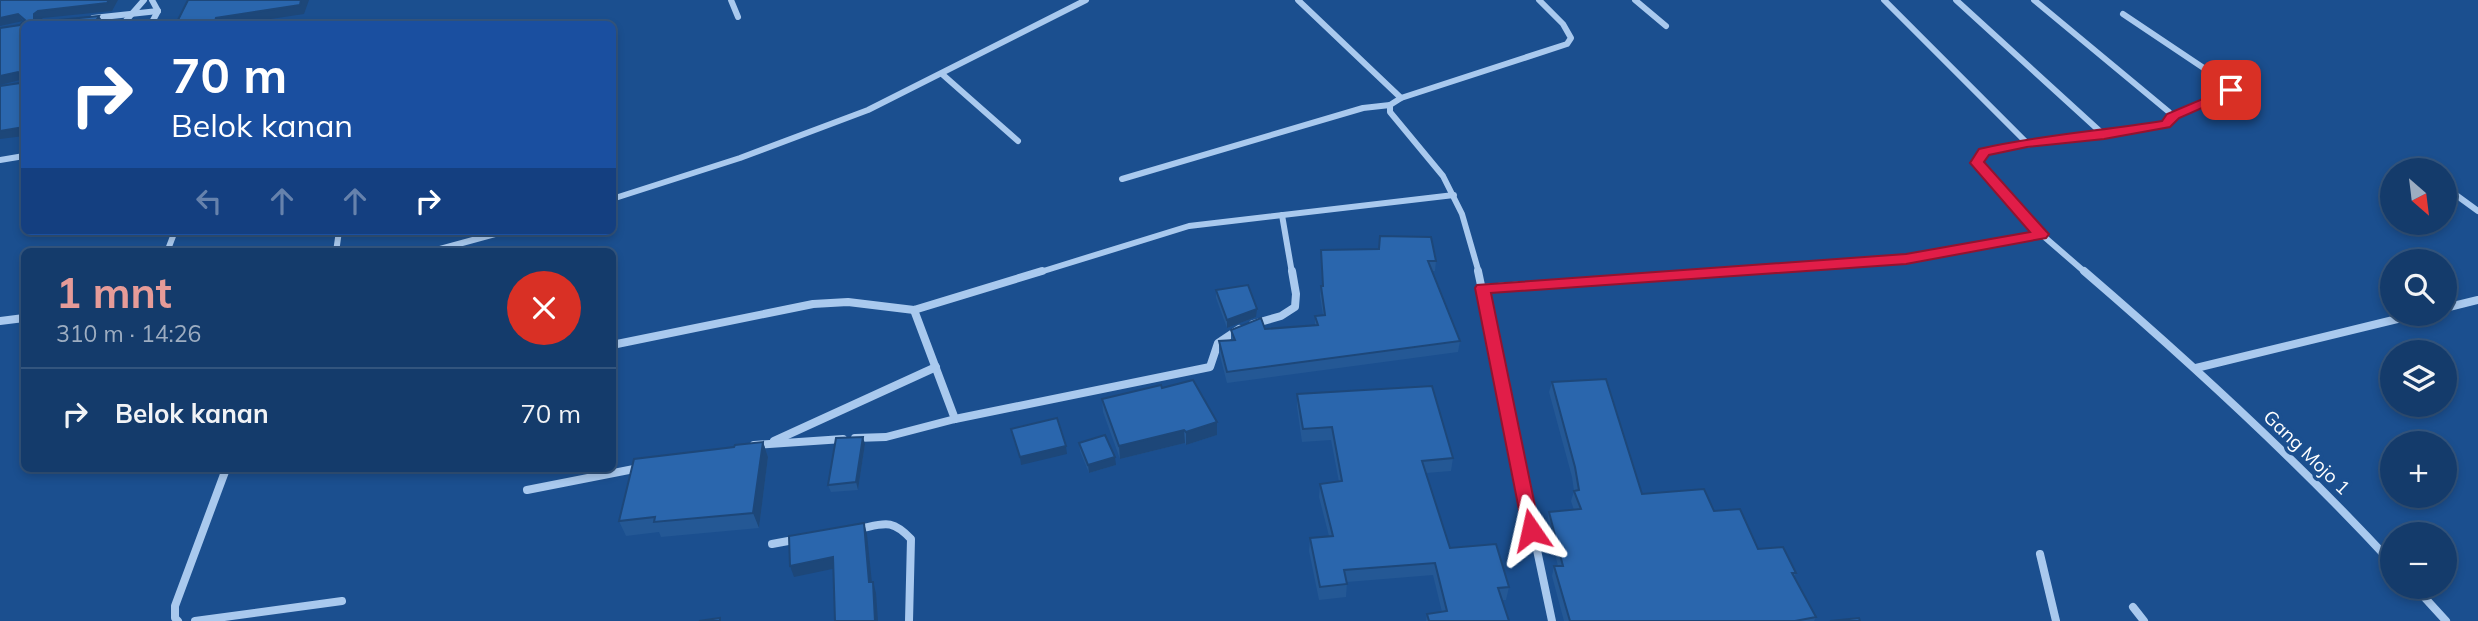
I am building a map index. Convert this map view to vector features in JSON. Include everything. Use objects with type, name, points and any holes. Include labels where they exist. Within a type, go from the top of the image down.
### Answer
[{"type":"street","points":[[124,21],[144,0]]},
{"type":"street","points":[[152,0],[158,11]]},
{"type":"street","points":[[732,0],[738,17]]},
{"type":"street","points":[[616,198],[740,158],[868,110],[1086,0]]},
{"type":"street","points":[[1298,0],[1401,98]]},
{"type":"street","points":[[1122,179],[1363,108],[1390,104],[1401,98],[1567,44],[1571,38],[1563,24],[1539,0]]},
{"type":"street","points":[[1635,0],[1666,26]]},
{"type":"street","points":[[1884,0],[2027,143],[2104,135],[2166,124],[2173,120],[2171,117]]},
{"type":"street","points":[[1956,0],[2104,135]]},
{"type":"street","points":[[2035,0],[2171,117]]},
{"type":"street","points":[[80,20],[158,11]]},
{"type":"street","points":[[153,21],[158,11]]},
{"type":"street","points":[[2123,14],[2229,85],[2231,90],[2171,117]]},
{"type":"street","points":[[942,74],[1018,142]]},
{"type":"street","points":[[1390,104],[1390,112],[1443,176],[1454,195],[1483,288],[1552,621]]},
{"type":"street","name":"Gang Mojo 1","points":[[2027,143],[1984,152],[1977,163],[2041,234],[2196,368],[2380,550]]},
{"type":"street","points":[[0,160],[21,156]]},
{"type":"street","points":[[616,344],[813,304],[848,302],[914,310],[1189,226],[1454,195]]},
{"type":"street","points":[[2457,196],[2478,211]]},
{"type":"street","points":[[743,447],[770,442],[886,437],[956,419],[1210,367],[1214,345],[1219,339],[1241,328],[1282,316],[1295,307],[1296,294],[1282,215]]},
{"type":"street","points":[[1483,288],[1906,259],[2041,234]]},
{"type":"street","points":[[444,248],[491,235]]},
{"type":"street","points":[[2457,305],[2478,300]]},
{"type":"street","points":[[914,310],[956,419]]},
{"type":"street","points":[[0,321],[21,318]]},
{"type":"street","points":[[2196,368],[2380,323]]},
{"type":"street","points":[[770,442],[936,367]]},
{"type":"street","points":[[527,490],[648,466]]},
{"type":"street","points":[[178,621],[175,618],[175,606],[225,472]]},
{"type":"street","points":[[848,531],[887,524],[899,526],[911,539],[909,621]]},
{"type":"street","points":[[772,544],[810,537]]},
{"type":"street","points":[[2040,554],[2056,621]]},
{"type":"street","points":[[2426,599],[2446,621]]},
{"type":"street","points":[[195,621],[342,601]]},
{"type":"street","points":[[2133,607],[2144,621]]},
{"type":"building","points":[[0,0],[109,0],[107,3],[38,11],[34,14],[34,19],[37,21],[24,21],[18,14],[0,18]]},
{"type":"building","points":[[188,0],[301,0],[300,5],[216,18],[215,21],[178,21]]},
{"type":"building","points":[[99,16],[96,21],[49,21]]},
{"type":"building","points":[[20,25],[21,74],[18,72],[0,76],[0,28]]},
{"type":"building","points":[[20,83],[21,128],[0,131],[0,86]]},
{"type":"building","points":[[1380,236],[1431,237],[1436,261],[1428,261],[1460,341],[1227,372],[1219,341],[1235,340],[1231,330],[1261,318],[1265,329],[1318,325],[1315,316],[1325,315],[1321,286],[1321,250],[1379,249]]},
{"type":"building","points":[[1248,285],[1257,309],[1227,320],[1216,290]]},
{"type":"building","points":[[1606,379],[1642,494],[1704,489],[1714,511],[1740,509],[1758,549],[1783,547],[1796,573],[1792,573],[1816,617],[1795,621],[1570,621],[1554,566],[1563,566],[1549,512],[1581,509],[1574,491],[1579,490],[1575,467],[1552,382]]},
{"type":"building","points":[[1193,380],[1217,422],[1186,432],[1184,430],[1119,446],[1102,399]]},
{"type":"building","points":[[1432,386],[1453,458],[1422,461],[1450,548],[1496,544],[1509,587],[1498,588],[1509,621],[1429,621],[1427,614],[1447,611],[1435,563],[1344,570],[1347,584],[1320,587],[1310,538],[1333,536],[1320,484],[1342,481],[1332,427],[1303,429],[1297,394]]},
{"type":"building","points":[[1057,418],[1066,446],[1020,457],[1011,429]]},
{"type":"building","points":[[1105,435],[1115,457],[1088,465],[1079,443]]},
{"type":"building","points":[[863,437],[856,482],[828,485],[836,438]]},
{"type":"building","points":[[763,442],[753,513],[654,522],[655,517],[619,521],[634,459]]},
{"type":"building","points":[[864,523],[869,582],[873,582],[875,621],[835,621],[833,557],[790,566],[789,536]]},
{"type":"building","points":[[720,618],[720,621],[699,621]]},
{"type":"building","points":[[1859,618],[1860,621],[1830,621]]},
{"type":"route","points":[[1531,530],[1483,288],[1906,259],[2041,234],[1977,163],[1984,152],[2027,143],[2104,135],[2166,124],[2173,120],[2171,117],[2231,90]]}]
